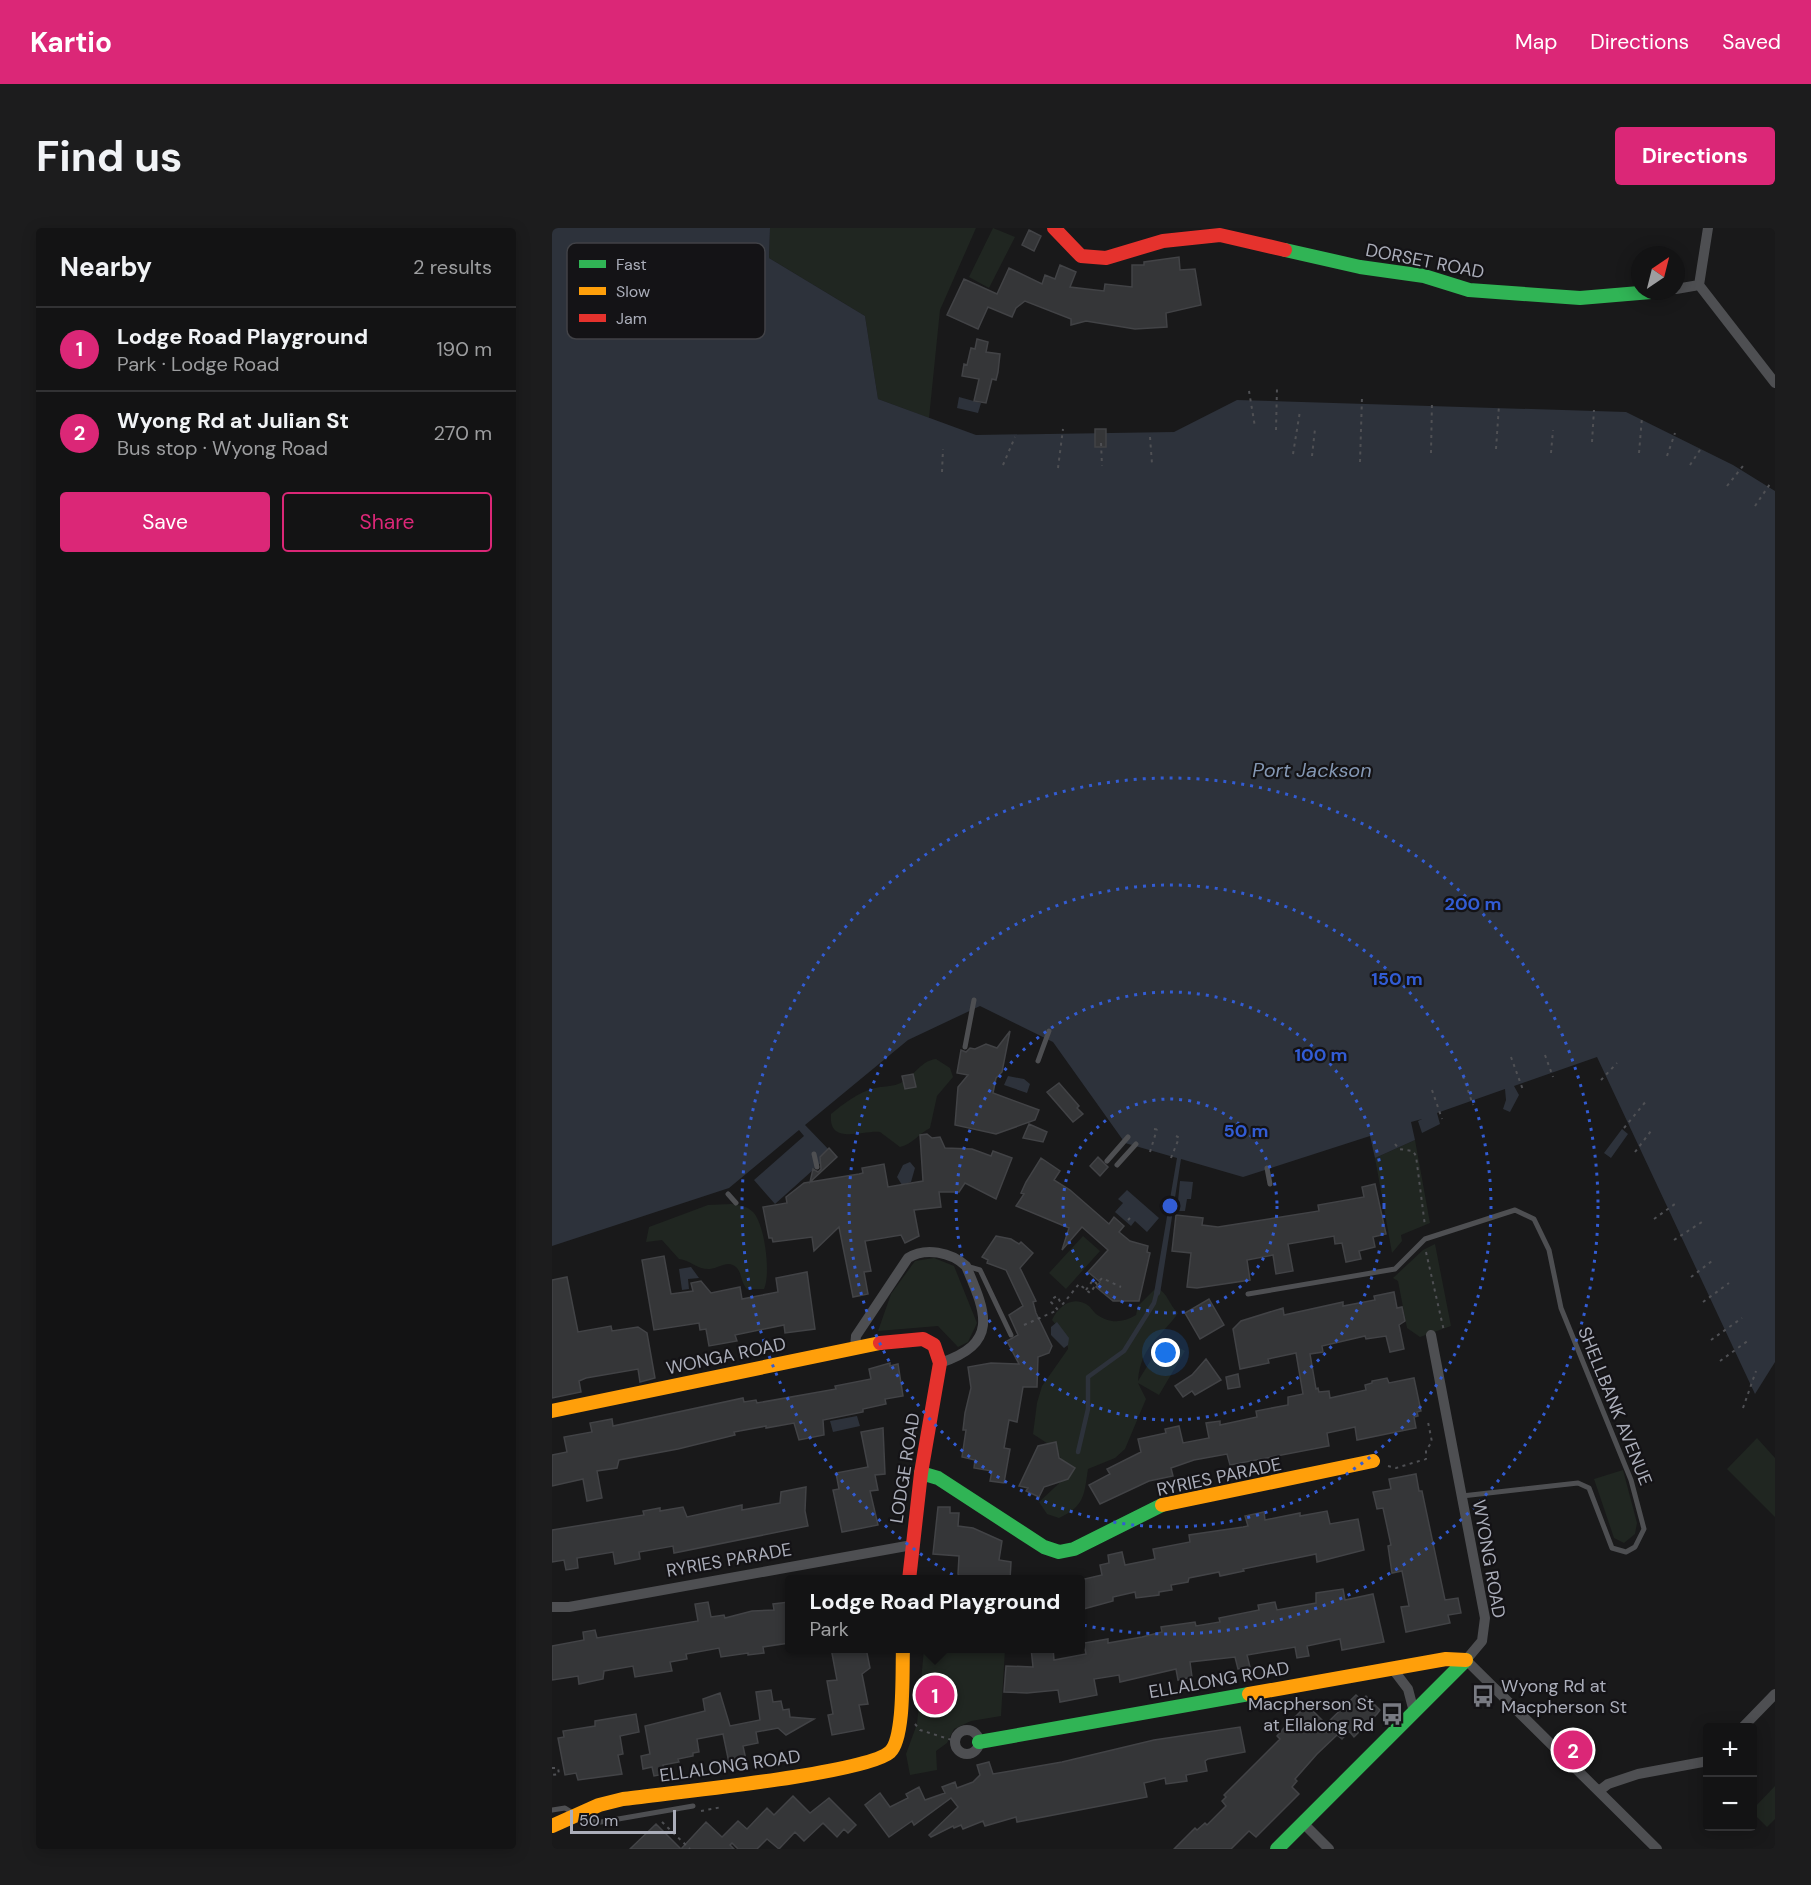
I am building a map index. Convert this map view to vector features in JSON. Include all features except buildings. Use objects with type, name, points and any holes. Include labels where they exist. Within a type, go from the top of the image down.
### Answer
[{"type":"street","name":"DORSET ROAD","points":[[1054,228],[1082,256],[1106,258],[1163,242],[1220,235],[1360,267],[1424,276],[1469,290],[1580,298],[1631,294]]},
{"type":"street","points":[[1708,228],[1699,285],[1775,383]]},
{"type":"street","points":[[1685,287],[1699,285]]},
{"type":"street","points":[[855,1347],[856,1336],[908,1258],[915,1254],[937,1252],[966,1266],[982,1302],[985,1325],[973,1347],[964,1354],[940,1363]]},
{"type":"street","name":"WYONG ROAD","points":[[1431,1335],[1485,1618],[1482,1641],[1466,1660]]},
{"type":"street","name":"WONGA ROAD","points":[[552,1411],[855,1347],[907,1339],[923,1339],[934,1345],[940,1363]]},
{"type":"street","name":"LODGE ROAD","points":[[909,1575],[921,1473],[940,1363]]},
{"type":"street","name":"RYRIES PARADE","points":[[921,1473],[938,1478],[1044,1547],[1059,1552],[1074,1549],[1165,1504],[1373,1461]]},
{"type":"street","name":"RYRIES PARADE","points":[[552,1607],[569,1607],[912,1545]]},
{"type":"street","name":"ELLALONG ROAD","points":[[552,1826],[576,1814],[623,1799],[818,1771],[877,1759],[890,1752],[896,1737],[903,1653]]},
{"type":"street","name":"ELLALONG ROAD","points":[[979,1742],[1392,1668],[1446,1659],[1466,1660]]},
{"type":"street","points":[[1277,1849],[1466,1660],[1657,1849]]},
{"type":"street","points":[[1392,1668],[1408,1689],[1414,1712]]},
{"type":"street","points":[[1747,1723],[1775,1694]]},
{"type":"street","name":"ELLALONG ROAD","points":[[969,1731],[976,1735],[979,1742],[977,1749],[967,1754],[957,1749],[955,1741],[962,1732],[969,1731]]},
{"type":"street","points":[[1599,1791],[1623,1778],[1703,1762]]},
{"type":"street","points":[[1303,1823],[1329,1849]]},
{"type":"lane","points":[[965,1047],[974,1000]]},
{"type":"lane","points":[[1038,1061],[1049,1031]]},
{"type":"lane","points":[[1107,1161],[1128,1137]]},
{"type":"lane","points":[[1118,1165],[1136,1144]]},
{"type":"lane","points":[[814,1154],[817,1167]]},
{"type":"lane","points":[[1267,1168],[1270,1184]]},
{"type":"lane","points":[[728,1194],[736,1203]]},
{"type":"lane","name":"SHELLBANK AVENUE","points":[[1248,1294],[1395,1269],[1418,1244],[1430,1237],[1515,1210],[1534,1219],[1549,1251],[1561,1308],[1631,1480],[1644,1529],[1635,1547],[1626,1552],[1612,1548],[1589,1488],[1578,1483],[1462,1496]]},
{"type":"lane","points":[[966,1266],[980,1270],[1011,1335]]},
{"type":"lane","name":"ELLALONG ROAD","points":[[552,1810],[565,1808],[586,1821],[601,1822],[694,1809]]},
{"type":"path","points":[[1276,430],[1277,388]]},
{"type":"path","points":[[1249,391],[1255,427]]},
{"type":"path","points":[[1360,462],[1362,397]]},
{"type":"path","points":[[1431,453],[1432,400]]},
{"type":"path","points":[[1496,449],[1499,405]]},
{"type":"path","points":[[1592,442],[1594,410]]},
{"type":"path","points":[[1293,454],[1300,411]]},
{"type":"path","points":[[1639,453],[1642,417]]},
{"type":"path","points":[[1058,468],[1063,429]]},
{"type":"path","points":[[1312,456],[1315,429]]},
{"type":"path","points":[[1551,453],[1553,430]]},
{"type":"path","points":[[1666,456],[1675,433]]},
{"type":"path","points":[[1150,436],[1152,464]]},
{"type":"path","points":[[1003,465],[1015,437]]},
{"type":"path","points":[[1101,443],[1102,466]]},
{"type":"path","points":[[1690,465],[1702,447]]},
{"type":"path","points":[[942,472],[943,449]]},
{"type":"path","points":[[1727,486],[1743,466]]},
{"type":"path","points":[[1755,506],[1770,484]]},
{"type":"path","points":[[1545,1055],[1552,1077]]},
{"type":"path","points":[[1510,1057],[1523,1090]]},
{"type":"path","points":[[1601,1080],[1617,1063]]},
{"type":"path","points":[[1462,1076],[1473,1105]]},
{"type":"path","points":[[1432,1090],[1442,1119]]},
{"type":"path","points":[[1624,1128],[1647,1100]]},
{"type":"path","points":[[1150,1152],[1157,1130]]},
{"type":"path","points":[[1635,1152],[1651,1131]]},
{"type":"path","points":[[1170,1158],[1179,1138]]},
{"type":"path","points":[[1395,1144],[1399,1149],[1413,1151],[1416,1156],[1425,1226]]},
{"type":"path","points":[[1654,1219],[1675,1204]]},
{"type":"path","points":[[1674,1240],[1702,1222]]},
{"type":"path","points":[[1426,1249],[1444,1328]]},
{"type":"path","points":[[1691,1277],[1713,1261]]},
{"type":"path","points":[[1086,1290],[1093,1280],[1097,1284],[1102,1278],[1121,1287]]},
{"type":"path","points":[[1703,1302],[1729,1283]]},
{"type":"path","points":[[1024,1325],[1058,1310],[1051,1302],[1057,1296],[1062,1305],[1080,1284],[1090,1293],[1095,1286]]},
{"type":"path","points":[[1711,1340],[1742,1318]]},
{"type":"path","points":[[1720,1361],[1749,1340]]},
{"type":"path","points":[[1743,1408],[1756,1371]]},
{"type":"path","points":[[1373,1461],[1396,1468],[1426,1459],[1426,1450],[1432,1442],[1428,1422]]},
{"type":"path","points":[[913,1719],[920,1730],[955,1741]]},
{"type":"path","points":[[552,1768],[558,1768],[559,1774],[552,1775]]},
{"type":"path","points":[[694,1809],[722,1807]]},
{"type":"path","points":[[658,1818],[690,1849]]},
{"type":"shaded area","points":[[770,228],[976,228],[940,310],[929,418],[878,399],[865,316],[769,258]]},
{"type":"shaded area","points":[[993,228],[1015,237],[989,288],[969,277]]},
{"type":"shaded area","points":[[936,1059],[950,1068],[953,1077],[937,1096],[930,1128],[912,1141],[900,1147],[880,1132],[848,1134],[835,1130],[831,1114],[846,1102],[869,1090],[903,1082],[920,1066]]},
{"type":"shaded area","points":[[1415,1140],[1430,1223],[1401,1235],[1402,1241],[1392,1253],[1375,1158]]},
{"type":"shaded area","points":[[731,1204],[751,1210],[761,1227],[767,1262],[764,1289],[747,1289],[739,1270],[734,1265],[702,1268],[679,1259],[662,1240],[646,1242],[649,1227],[708,1205]]},
{"type":"shaded area","points":[[1083,1236],[1100,1251],[1066,1289],[1049,1273]]},
{"type":"shaded area","points":[[1435,1244],[1451,1326],[1420,1337],[1407,1328],[1398,1281],[1393,1278],[1423,1250]]},
{"type":"shaded area","points":[[934,1258],[954,1266],[977,1323],[968,1342],[958,1347],[938,1326],[878,1331],[891,1294],[915,1261]]},
{"type":"shaded area","points":[[1156,1288],[1163,1292],[1178,1313],[1147,1351],[1138,1381],[1164,1339],[1185,1351],[1159,1395],[1138,1383],[1146,1399],[1125,1449],[1115,1458],[1088,1469],[1084,1493],[1079,1504],[1068,1514],[1059,1518],[1047,1514],[1039,1502],[1069,1474],[1056,1449],[1033,1434],[1042,1386],[1068,1349],[1067,1338],[1052,1320],[1061,1307],[1075,1301],[1086,1304],[1106,1320],[1126,1320],[1136,1315],[1138,1306]]},
{"type":"shaded area","points":[[1757,1438],[1775,1458],[1775,1517],[1727,1469]]},
{"type":"shaded area","points":[[1623,1470],[1637,1523],[1635,1534],[1624,1543],[1614,1538],[1594,1479]]},
{"type":"shaded area","points":[[924,1653],[1005,1653],[1001,1716],[971,1721],[954,1729],[947,1743],[936,1751],[937,1770],[910,1775],[906,1754],[917,1724]]},
{"type":"shaded area","points":[[1775,1786],[1775,1819],[1767,1827],[1757,1817],[1757,1805]]},
{"type":"water","name":"Port Jackson","points":[[552,228],[770,228],[769,258],[865,316],[878,399],[976,435],[1174,432],[1237,400],[1626,412],[1733,465],[1775,491],[1775,1362],[1755,1394],[1597,1057],[1514,1086],[1519,1095],[1510,1112],[1503,1109],[1506,1100],[1505,1089],[1437,1113],[1440,1124],[1422,1133],[1418,1121],[1422,1119],[1411,1122],[1415,1140],[1375,1158],[1370,1136],[1243,1177],[1181,1159],[1160,1294],[1156,1298],[1154,1293],[1177,1158],[1125,1143],[1053,1042],[980,1006],[908,1040],[805,1125],[832,1153],[775,1204],[754,1180],[804,1136],[799,1130],[729,1188],[552,1246]]},
{"type":"water","points":[[959,397],[981,403],[978,413],[957,408]]},
{"type":"water","points":[[1008,1076],[1024,1079],[1030,1084],[1027,1093],[1004,1085]]},
{"type":"water","points":[[1622,1129],[1628,1134],[1611,1158],[1604,1153]]},
{"type":"water","points":[[910,1162],[915,1168],[911,1182],[902,1185],[897,1177],[903,1165]]},
{"type":"water","points":[[1180,1181],[1193,1182],[1191,1199],[1187,1199],[1185,1211],[1177,1211]]},
{"type":"water","points":[[1127,1190],[1159,1218],[1147,1232],[1135,1221],[1131,1226],[1115,1212],[1123,1203],[1118,1199]]},
{"type":"water","points":[[691,1267],[699,1278],[688,1279],[689,1289],[682,1290],[679,1269]]},
{"type":"water","points":[[1057,1322],[1069,1338],[1068,1345],[1064,1348],[1051,1335],[1051,1327]]},
{"type":"water","points":[[857,1416],[860,1426],[833,1432],[830,1421]]},
{"type":"waterway","points":[[1078,1452],[1088,1409],[1088,1377],[1124,1351],[1154,1303],[1157,1291]]},
{"type":"traffic: fast","points":[[1285,250],[1360,267],[1424,276],[1469,290],[1580,298],[1631,294]]},
{"type":"traffic: fast","points":[[921,1473],[938,1478],[1044,1547],[1059,1552],[1074,1549],[1162,1505]]},
{"type":"traffic: fast","points":[[1277,1849],[1466,1660]]},
{"type":"traffic: fast","points":[[979,1742],[1249,1694]]},
{"type":"traffic: slow","points":[[552,1411],[880,1343]]},
{"type":"traffic: slow","points":[[1162,1505],[1373,1461]]},
{"type":"traffic: slow","points":[[552,1826],[599,1805],[623,1799],[806,1775],[844,1768],[873,1760],[890,1752],[895,1744],[900,1718],[903,1653]]},
{"type":"traffic: slow","points":[[1249,1694],[1446,1659],[1466,1660]]},
{"type":"traffic: jam","points":[[1054,228],[1081,256],[1106,258],[1163,241],[1220,235],[1285,250]]},
{"type":"traffic: jam","points":[[880,1343],[923,1339],[934,1345],[940,1363],[921,1473],[910,1575]]},
{"type":"place","name":"Lodge Road Playground","points":[[935,1695]]},
{"type":"place","name":"Wyong Rd at Macpherson St","points":[[1483,1696]]},
{"type":"place","name":"Macpherson St at Ellalong Rd","points":[[1392,1714]]},
{"type":"place","name":"Wyong Rd at Julian St","points":[[1573,1750]]}]
